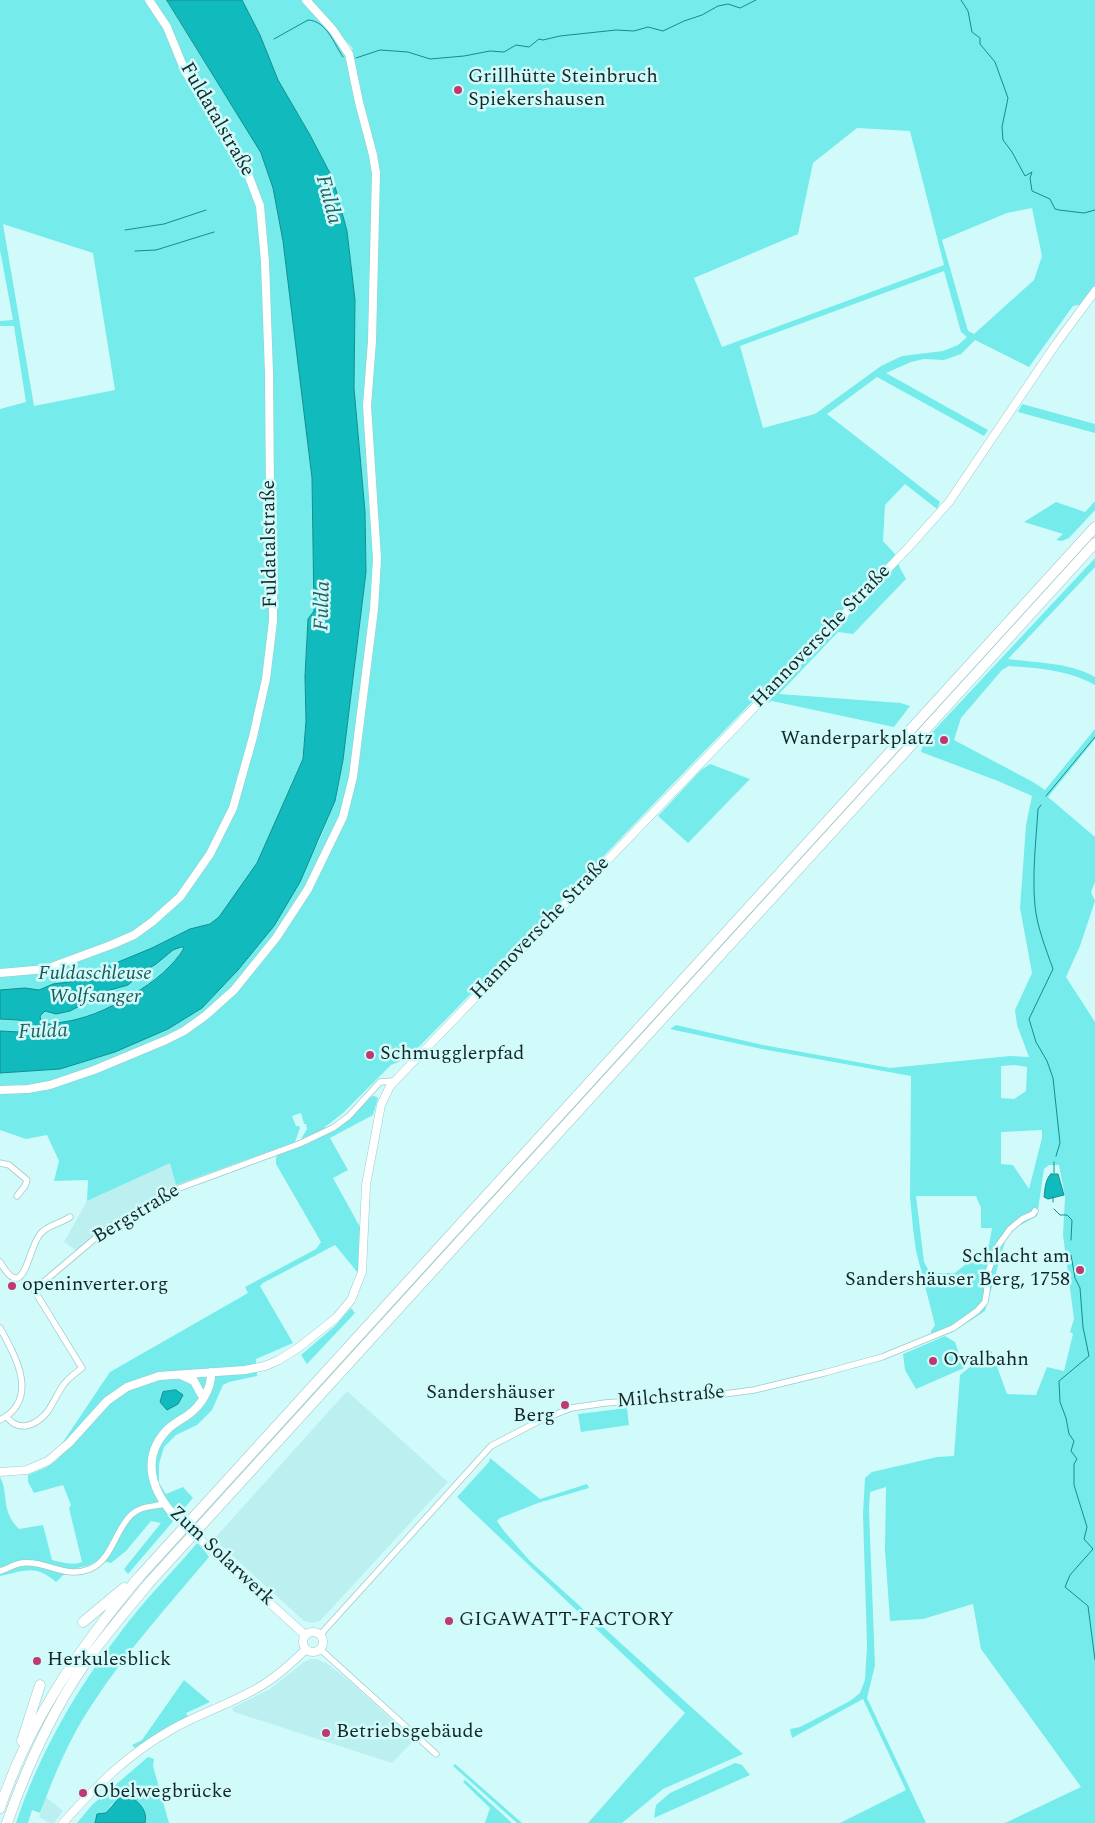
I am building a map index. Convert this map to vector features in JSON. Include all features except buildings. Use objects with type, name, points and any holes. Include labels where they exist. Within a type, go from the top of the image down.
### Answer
[{"type":"highway","points":[[0,1808],[36,1722],[58,1683],[76,1656],[139,1577],[1095,527]]},
{"type":"highway","points":[[8,1823],[26,1770],[68,1690],[103,1640],[148,1584],[1095,543]]},
{"type":"highway","points":[[83,1622],[139,1577]]},
{"type":"highway","points":[[16,1766],[40,1685]]},
{"type":"main road","name":"Fuldatalstraße","points":[[0,973],[46,969],[111,946],[134,935],[180,897],[210,854],[233,808],[266,679],[273,620],[273,584],[269,373],[265,262],[260,206],[245,166],[185,71],[167,27],[149,0]]},
{"type":"main road","points":[[0,1090],[28,1090],[50,1085],[94,1070],[166,1040],[184,1031],[205,1016],[234,990],[276,938],[308,889],[343,817],[354,777],[374,609],[376,559],[367,406],[372,341],[376,173],[349,54],[342,41],[306,0]]},
{"type":"main road","name":"Hannoversche Straße","points":[[0,1472],[27,1470],[38,1467],[62,1450],[107,1400],[119,1391],[143,1381],[177,1374],[251,1369],[279,1360],[331,1324],[350,1300],[357,1286],[363,1264],[365,1195],[380,1110],[384,1096],[394,1081],[908,549],[943,510],[1056,344],[1095,291]]},
{"type":"main road","name":"Zum Solarwerk","points":[[208,1372],[209,1386],[192,1412],[165,1432],[155,1450],[152,1478],[158,1494],[173,1514],[305,1635]]},
{"type":"main road","points":[[177,1374],[191,1379],[196,1384],[201,1397]]},
{"type":"main road","points":[[312,1632],[320,1635],[323,1642],[320,1649],[313,1652],[306,1649],[303,1642],[305,1635],[312,1632]]},
{"type":"main road","points":[[63,1823],[101,1782],[147,1745],[192,1719],[254,1690],[292,1662],[306,1649]]},
{"type":"street","name":"Bergstraße","points":[[6,1416],[14,1425],[19,1426],[26,1426],[37,1421],[47,1412],[68,1379],[82,1368],[34,1290],[105,1230],[148,1204],[184,1186],[320,1135],[333,1128],[348,1116],[380,1082],[394,1081]]},
{"type":"street","points":[[0,1163],[9,1165],[27,1180],[17,1196]]},
{"type":"street","name":"Milchstraße","points":[[320,1635],[491,1446],[539,1421],[571,1408],[605,1403],[709,1396],[754,1390],[882,1357],[953,1328],[978,1311],[985,1302],[987,1275],[997,1247],[1010,1229],[1035,1211]]},
{"type":"street","points":[[0,1262],[8,1275],[20,1277],[24,1274],[34,1243],[42,1232],[70,1217]]},
{"type":"street","points":[[0,1328],[17,1360],[22,1385],[21,1399],[12,1412],[0,1420]]},
{"type":"street","points":[[0,1571],[21,1563],[66,1572],[91,1568],[103,1558],[131,1515],[143,1508],[164,1504]]},
{"type":"street","points":[[320,1649],[436,1754]]},
{"type":"shaded area","points":[[170,1162],[176,1185],[102,1229],[77,1251],[64,1242],[87,1201]]},
{"type":"shaded area","points":[[347,1391],[448,1482],[320,1621],[311,1623],[304,1621],[214,1539]]},
{"type":"shaded area","points":[[310,1659],[325,1662],[347,1679],[414,1740],[392,1763],[234,1712],[232,1708],[270,1689]]},
{"type":"shaded area","points":[[46,1797],[63,1811],[54,1823],[39,1817]]},
{"type":"green space","name":"Fuldaschleuse Wolfsanger","points":[[0,0],[168,0],[261,153],[273,188],[283,241],[312,478],[314,611],[308,619],[305,676],[306,721],[303,759],[257,863],[219,917],[184,948],[173,964],[140,990],[116,1004],[74,1021],[29,1028],[20,1032],[0,1031],[0,409],[26,402],[14,326],[0,326],[0,321],[13,320],[0,250]],"holes":[[[3,224],[93,253],[115,390],[34,406]]]},
{"type":"green space","points":[[242,0],[305,0],[350,50],[353,49],[311,0],[1095,0],[1095,285],[1083,304],[1073,306],[1029,367],[975,340],[961,354],[944,360],[924,359],[911,362],[886,373],[988,430],[984,436],[877,377],[827,414],[940,502],[937,509],[905,484],[885,505],[883,541],[895,554],[906,579],[853,634],[838,632],[779,694],[901,703],[910,706],[894,727],[772,701],[765,704],[754,700],[408,1058],[391,1065],[325,1129],[301,1139],[307,1129],[301,1113],[292,1116],[296,1126],[300,1128],[295,1142],[176,1185],[170,1163],[87,1201],[88,1180],[54,1181],[59,1161],[47,1135],[26,1139],[0,1130],[0,1073],[60,1069],[115,1052],[168,1029],[202,1008],[238,970],[274,926],[319,841],[335,801],[343,760],[366,572],[365,512],[354,388],[355,300],[347,231],[333,179],[278,80],[260,35]],"holes":[[[857,128],[910,131],[944,265],[722,347],[694,278],[798,234],[813,163]],[[1032,208],[1042,256],[1034,280],[974,334],[968,331],[942,240],[1007,213]],[[944,271],[961,332],[967,337],[958,345],[943,351],[902,356],[881,366],[815,414],[763,428],[740,346]]]},
{"type":"green space","points":[[1022,404],[1095,424],[1095,433],[1018,412]]},
{"type":"green space","points":[[1095,501],[1095,510],[1069,538],[1062,541],[1056,540],[1063,534],[1024,522],[1056,502],[1085,512]]},
{"type":"green space","points":[[1095,558],[1095,567],[1008,659],[1074,668],[1095,677],[1095,685],[1064,673],[1009,666],[1002,670],[961,718],[954,740],[1045,790],[1095,729],[1095,739],[1048,797],[1095,837],[1095,882],[1091,892],[1095,901],[1080,946],[1066,977],[1095,1022],[1095,1823],[1005,1823],[1081,1787],[981,1649],[973,1604],[923,1619],[890,1621],[885,1550],[886,1487],[870,1492],[869,1510],[875,1665],[867,1698],[926,1823],[840,1823],[906,1790],[863,1699],[792,1738],[790,1729],[800,1727],[850,1701],[860,1693],[865,1680],[867,1646],[863,1514],[865,1478],[872,1472],[937,1457],[954,1456],[960,1375],[991,1350],[1007,1394],[1036,1395],[1047,1367],[1064,1371],[1073,1334],[1070,1332],[1074,1319],[1063,1235],[1065,1197],[1059,1165],[1049,1165],[1044,1169],[1037,1216],[1015,1228],[1006,1238],[985,1311],[953,1332],[932,1340],[931,1331],[935,1325],[916,1251],[910,1197],[911,1076],[762,1049],[670,1029],[676,1025],[763,1045],[890,1068],[1010,1056],[1029,1057],[1017,1025],[1015,1010],[1032,973],[1020,908],[1026,825],[1032,796],[921,752],[924,741]],"holes":[[[1015,1065],[1027,1067],[1026,1091],[1014,1099],[1001,1098],[1001,1066]],[[1042,1130],[1042,1138],[1029,1189],[1013,1165],[1001,1164],[1001,1132]],[[916,1196],[976,1196],[981,1208],[981,1228],[992,1228],[989,1245],[955,1273],[930,1273],[924,1262]]]},
{"type":"green space","points":[[710,764],[750,779],[688,843],[658,816],[701,770]]},
{"type":"green space","points":[[370,1097],[378,1098],[373,1115],[330,1138],[348,1170],[333,1178],[360,1227],[358,1273],[335,1245],[260,1286],[293,1343],[256,1359],[257,1376],[223,1385],[212,1410],[197,1425],[176,1435],[164,1447],[159,1464],[159,1483],[166,1494],[183,1487],[193,1498],[128,1574],[124,1569],[161,1523],[151,1521],[126,1551],[111,1563],[99,1560],[90,1565],[69,1570],[56,1582],[42,1573],[30,1570],[0,1576],[0,1477],[3,1483],[9,1515],[19,1529],[43,1525],[52,1560],[71,1564],[82,1562],[69,1508],[71,1505],[63,1485],[34,1493],[28,1482],[28,1475],[47,1467],[58,1459],[59,1448],[110,1372],[248,1293],[245,1287],[316,1249],[321,1242],[276,1164],[276,1158],[278,1154],[329,1133]]},
{"type":"green space","points":[[351,1308],[355,1313],[307,1364],[301,1355],[335,1326]]},
{"type":"green space","name":"Ovalbahn","points":[[945,1336],[955,1342],[964,1368],[916,1389],[905,1370],[903,1354]]},
{"type":"green space","points":[[627,1408],[629,1425],[581,1432],[578,1414]]},
{"type":"green space","points":[[490,1458],[540,1499],[587,1484],[589,1488],[538,1503],[500,1518],[497,1521],[529,1560],[743,1754],[663,1789],[622,1823],[588,1823],[685,1713],[457,1497],[489,1462]]},
{"type":"green space","points":[[197,1543],[209,1557],[132,1648],[104,1686],[76,1731],[40,1813],[32,1810],[28,1823],[16,1823],[35,1773],[47,1748],[89,1676],[129,1621]]},
{"type":"green space","points":[[184,1680],[210,1702],[186,1713],[188,1716],[135,1748],[132,1745],[142,1740]]},
{"type":"green space","points":[[148,1757],[154,1759],[153,1766],[169,1823],[145,1823],[146,1819],[112,1804],[106,1813],[95,1819],[95,1823],[77,1823],[92,1805]]},
{"type":"green space","points":[[735,1763],[742,1765],[750,1775],[654,1818],[656,1805],[670,1793]]},
{"type":"green space","points":[[455,1764],[522,1823],[517,1823],[453,1766]]},
{"type":"green space","points":[[465,1780],[512,1823],[485,1823],[490,1808],[463,1782]]},
{"type":"water","name":"Fulda","points":[[167,0],[242,0],[260,35],[278,80],[333,179],[347,231],[355,300],[354,388],[365,512],[366,572],[343,760],[335,801],[300,882],[274,926],[238,970],[202,1008],[168,1029],[115,1052],[60,1069],[0,1073],[0,1031],[20,1032],[29,1028],[28,1023],[19,1020],[0,1019],[0,990],[25,988],[39,990],[53,984],[70,982],[152,948],[190,929],[210,924],[219,917],[257,863],[303,759],[306,721],[305,676],[308,619],[314,611],[312,478],[283,241],[273,188],[261,153]],"holes":[[[184,948],[163,973],[148,985],[113,1006],[78,1019],[52,1024],[41,1022],[40,1016],[45,1011],[56,1014],[70,1011],[110,990],[128,985],[173,950]]]},
{"type":"water","points":[[1051,1174],[1058,1174],[1064,1195],[1048,1199],[1044,1197],[1046,1182]]},
{"type":"water","points":[[176,1390],[183,1395],[178,1404],[167,1410],[160,1402],[163,1392]]},
{"type":"water","points":[[128,1795],[144,1810],[145,1823],[95,1823],[97,1814],[106,1813],[121,1796]]},
{"type":"waterway","points":[[356,58],[380,50],[408,52],[430,59],[464,56],[490,51],[504,52],[516,45],[529,47],[539,39],[543,40],[560,36],[616,30],[634,31],[648,27],[663,31],[702,15],[718,6],[728,4],[740,8],[756,0]]},
{"type":"waterway","points":[[961,0],[968,11],[972,32],[980,38],[980,44],[995,62],[1008,98],[1002,127],[1003,140],[1025,176],[1032,172],[1030,178],[1032,191],[1050,199],[1055,209],[1084,213],[1095,210]]},
{"type":"waterway","points":[[274,39],[308,20],[315,21],[325,29],[343,57]]},
{"type":"waterway","points":[[125,230],[164,224],[206,210]]},
{"type":"waterway","points":[[135,251],[156,250],[214,232]]},
{"type":"waterway","points":[[1046,796],[1095,737]]},
{"type":"waterway","points":[[1041,805],[1038,809],[1035,858],[1035,906],[1040,930],[1053,969],[1029,1019],[1036,1042],[1047,1061],[1053,1078],[1060,1143],[1056,1156]]},
{"type":"waterway","points":[[1054,1162],[1054,1173]]},
{"type":"waterway","points":[[1053,1197],[1053,1202]]},
{"type":"waterway","points":[[1054,1209],[1060,1215],[1067,1215],[1072,1220],[1071,1240]]},
{"type":"waterway","points":[[1071,1255],[1075,1278],[1080,1288],[1083,1327],[1089,1356],[1059,1381],[1060,1402],[1069,1434],[1074,1441],[1071,1451],[1077,1459],[1074,1464],[1074,1485],[1087,1527],[1084,1539],[1093,1549],[1070,1575],[1065,1587],[1088,1606],[1095,1660]]},
{"type":"place","name":"Grillhütte Steinbruch Spiekershausen","points":[[458,90]]},
{"type":"place","name":"Wanderparkplatz","points":[[944,740]]},
{"type":"place","name":"Schmugglerpfad","points":[[370,1055]]},
{"type":"place","name":"Schlacht am Sandershäuser Berg, 1758","points":[[1080,1270]]},
{"type":"place","name":"openinverter.org","points":[[12,1286]]},
{"type":"place","name":"Ovalbahn","points":[[933,1361]]},
{"type":"place","name":"Sandershäuser Berg","points":[[565,1405]]},
{"type":"place","name":"GIGAWATT-FACTORY","points":[[449,1621]]},
{"type":"place","name":"Herkulesblick","points":[[37,1661]]},
{"type":"place","name":"Betriebsgebäude","points":[[326,1733]]},
{"type":"place","name":"Obelwegbrücke","points":[[83,1793]]}]
